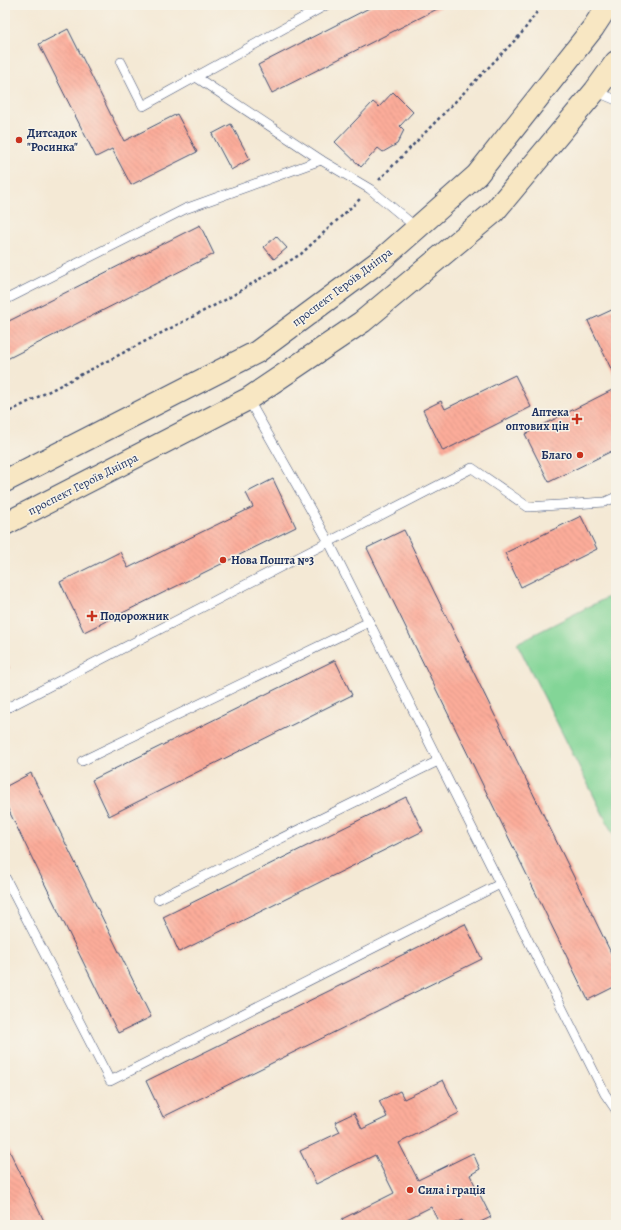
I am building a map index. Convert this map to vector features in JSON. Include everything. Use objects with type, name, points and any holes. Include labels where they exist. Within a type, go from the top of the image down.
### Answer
[{"type":"street","name":"проспект Героїв Дніпра","points":[[5,481],[257,352],[381,260],[477,175],[593,28],[608,5]]},
{"type":"street","name":"проспект Героїв Дніпра","points":[[5,524],[248,399],[362,322],[494,212],[595,91],[616,62]]},
{"type":"lane","points":[[121,62],[143,106],[326,5]]},
{"type":"lane","points":[[196,77],[321,160],[370,189],[417,228]]},
{"type":"lane","points":[[595,91],[616,100]]},
{"type":"lane","points":[[5,300],[185,209],[321,160]]},
{"type":"lane","points":[[248,399],[329,542],[605,1094],[616,1110]]},
{"type":"lane","points":[[5,709],[472,468],[528,508],[605,502],[616,497]]},
{"type":"lane","points":[[82,761],[369,622]]},
{"type":"lane","points":[[158,899],[438,760]]},
{"type":"lane","points":[[5,877],[110,1081],[500,884]]},
{"type":"path","points":[[5,414],[225,300],[301,254],[370,189],[521,34],[542,5]]},
{"type":"green space","points":[[616,593],[616,840],[517,643]]},
{"type":"building","points":[[375,5],[445,5],[272,93],[258,65]]},
{"type":"building","points":[[68,29],[124,141],[177,114],[197,152],[131,185],[112,149],[96,157],[39,44]]},
{"type":"building","points":[[393,92],[413,112],[400,126],[404,130],[397,144],[383,152],[378,148],[361,167],[335,142],[373,102],[379,107]]},
{"type":"building","points":[[231,124],[250,159],[231,170],[212,134]]},
{"type":"building","points":[[200,225],[214,254],[7,359],[5,356],[5,323]]},
{"type":"building","points":[[276,236],[287,248],[274,259],[264,247]]},
{"type":"building","points":[[616,308],[616,379],[588,321]]},
{"type":"building","points":[[515,375],[531,407],[443,451],[423,410],[441,401],[445,409]]},
{"type":"building","points":[[616,388],[616,449],[549,482],[525,434]]},
{"type":"building","points":[[273,479],[296,527],[84,632],[60,582],[120,552],[128,568],[253,507],[246,493]]},
{"type":"building","points":[[581,516],[597,549],[521,587],[505,553]]},
{"type":"building","points":[[404,530],[616,963],[616,986],[588,1000],[367,548]]},
{"type":"building","points":[[5,659],[10,668],[5,670]]},
{"type":"building","points":[[335,660],[352,695],[109,816],[92,780]]},
{"type":"building","points":[[31,773],[151,1017],[118,1033],[5,803],[5,787]]},
{"type":"building","points":[[406,797],[423,831],[179,952],[163,917]]},
{"type":"building","points":[[465,924],[482,959],[163,1117],[146,1081]]},
{"type":"building","points":[[443,1080],[459,1113],[399,1143],[418,1180],[473,1153],[480,1169],[470,1175],[491,1217],[474,1225],[465,1225],[462,1220],[451,1225],[440,1225],[431,1207],[407,1219],[409,1225],[345,1225],[342,1219],[394,1193],[375,1155],[316,1184],[300,1151],[340,1132],[335,1122],[354,1113],[362,1129],[387,1117],[379,1101],[400,1091],[404,1099]]},
{"type":"building","points":[[5,1142],[46,1225],[5,1225]]},
{"type":"place","name":"Дитсадок \"Росинка\"","points":[[19,140]]},
{"type":"place","name":"Аптека оптових цін","points":[[577,419]]},
{"type":"place","name":"Благо","points":[[580,455]]},
{"type":"place","name":"Нова Пошта №3","points":[[223,560]]},
{"type":"place","name":"Подорожник","points":[[92,616]]},
{"type":"place","name":"Сила і грація","points":[[410,1190]]}]
